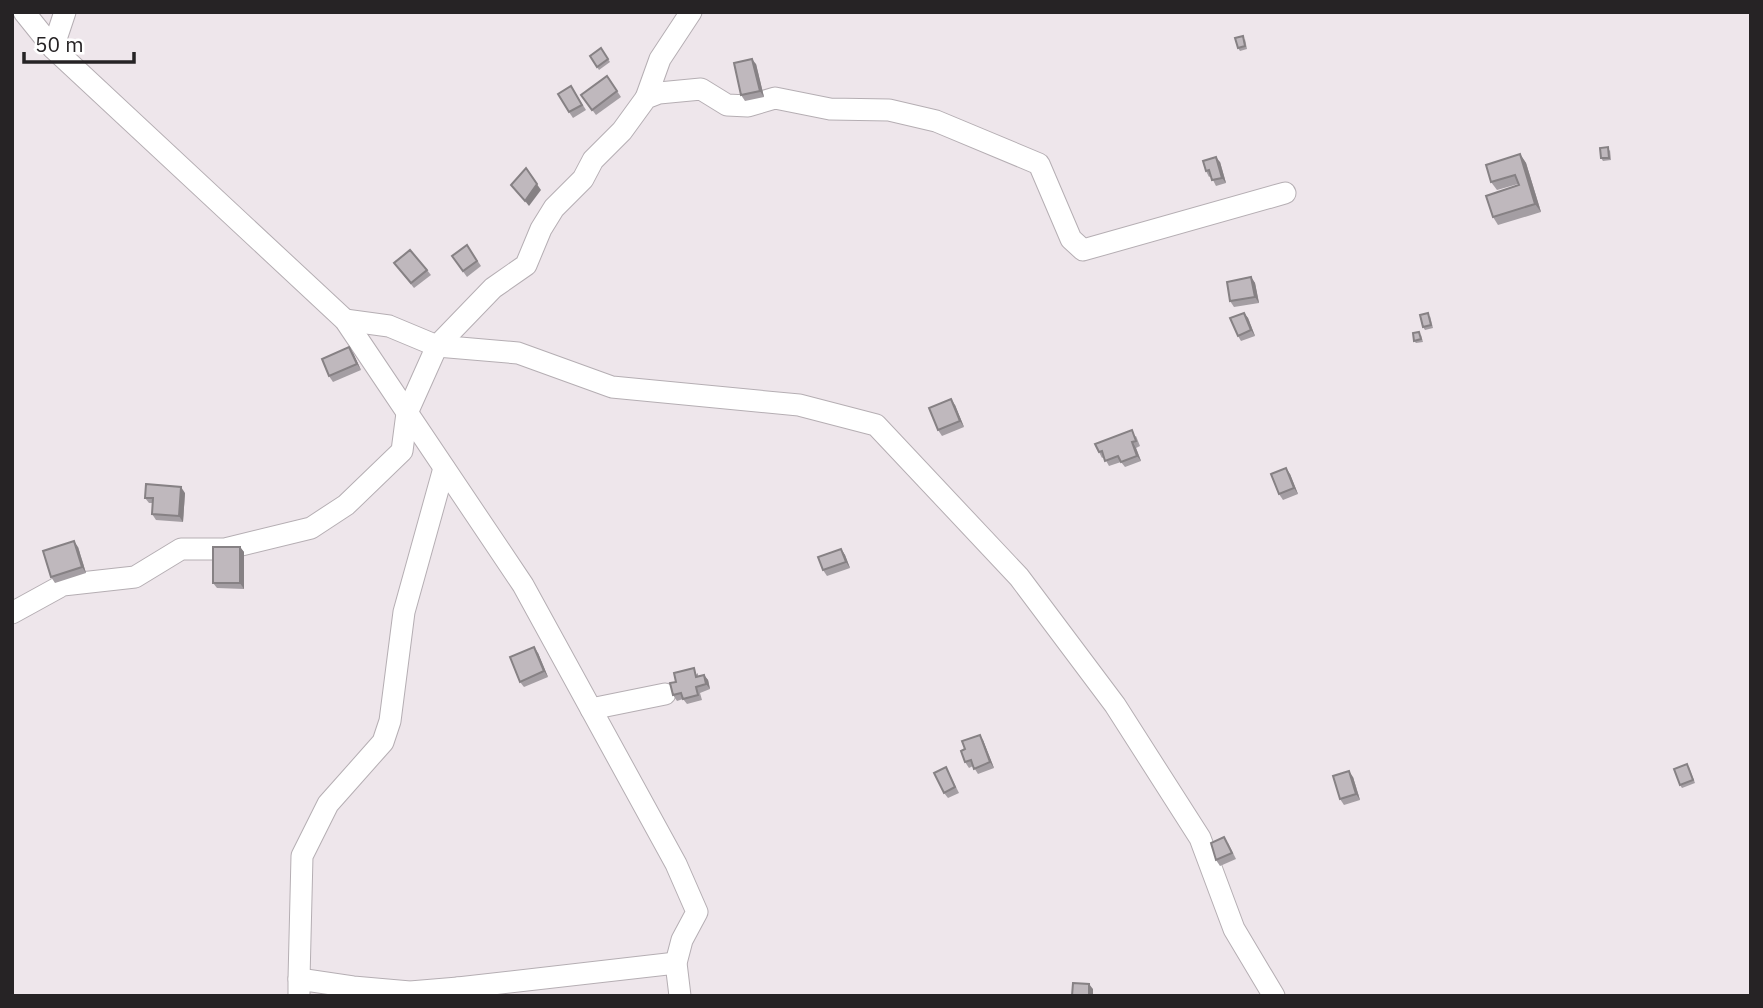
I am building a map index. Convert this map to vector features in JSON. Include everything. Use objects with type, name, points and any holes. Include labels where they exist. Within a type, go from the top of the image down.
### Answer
[{"type":"street","points":[[24,12],[53,48],[345,320],[523,585],[676,864],[696,912],[682,940],[676,963],[680,996]]},
{"type":"street","points":[[53,48],[65,12]]},
{"type":"street","points":[[12,613],[64,585],[135,577],[181,549],[226,549],[311,528],[346,505],[402,450],[407,413],[437,346],[493,288],[526,265],[541,229],[554,208],[583,179],[593,160],[622,131],[646,98],[660,59],[691,12]]},
{"type":"street","points":[[646,98],[659,93],[701,89],[727,105],[748,106],[775,98],[830,109],[889,110],[936,121],[1039,164],[1071,239],[1083,250],[1285,193]]},
{"type":"street","points":[[345,320],[389,326],[437,346],[518,353],[612,387],[799,405],[876,425],[1019,577],[1115,705],[1200,838],[1234,929],[1274,996]]},
{"type":"street","points":[[444,468],[404,612],[390,721],[383,742],[328,804],[302,856],[299,987],[464,992],[676,963]]},
{"type":"street","points":[[591,709],[665,694]]},
{"type":"building","points":[[1243,36],[1245,46],[1238,48],[1235,38]]},
{"type":"building","points":[[601,48],[608,59],[597,67],[590,56]]},
{"type":"building","points":[[752,59],[760,91],[741,95],[734,63]]},
{"type":"building","points":[[607,76],[617,91],[592,110],[581,95]]},
{"type":"building","points":[[571,86],[582,105],[569,112],[558,94]]},
{"type":"building","points":[[1608,147],[1609,158],[1601,158],[1600,148]]},
{"type":"building","points":[[1520,154],[1535,204],[1493,217],[1486,196],[1519,185],[1515,175],[1491,182],[1486,165]]},
{"type":"building","points":[[1216,157],[1222,178],[1212,180],[1203,161]]},
{"type":"building","points":[[526,168],[537,184],[525,201],[511,185]]},
{"type":"building","points":[[467,245],[477,261],[463,271],[452,256]]},
{"type":"building","points":[[410,250],[427,270],[411,283],[394,263]]},
{"type":"building","points":[[1251,277],[1255,297],[1230,301],[1227,282]]},
{"type":"building","points":[[1244,313],[1251,330],[1238,336],[1230,318]]},
{"type":"building","points":[[1428,313],[1431,325],[1423,327],[1420,315]]},
{"type":"building","points":[[1419,332],[1421,339],[1414,341],[1413,333]]},
{"type":"building","points":[[349,347],[357,364],[329,376],[322,359]]},
{"type":"building","points":[[951,399],[960,421],[938,430],[929,408]]},
{"type":"building","points":[[1132,430],[1136,441],[1132,442],[1137,456],[1121,462],[1118,456],[1105,461],[1102,451],[1099,452],[1095,444]]},
{"type":"building","points":[[1286,468],[1294,488],[1279,494],[1271,474]]},
{"type":"building","points":[[146,484],[181,487],[179,516],[152,514],[153,498],[145,498]]},
{"type":"building","points":[[74,541],[82,567],[51,577],[43,551]]},
{"type":"building","points":[[213,547],[240,547],[240,583],[213,583]]},
{"type":"building","points":[[841,549],[846,562],[823,570],[818,557]]},
{"type":"building","points":[[534,647],[544,671],[520,682],[510,657]]},
{"type":"building","points":[[694,668],[696,677],[704,675],[706,684],[696,687],[698,695],[683,699],[681,693],[673,695],[670,683],[676,682],[674,673]]},
{"type":"building","points":[[980,735],[990,762],[974,769],[971,760],[965,762],[961,751],[965,749],[962,741]]},
{"type":"building","points":[[1687,764],[1693,780],[1680,785],[1674,769]]},
{"type":"building","points":[[946,767],[955,787],[944,793],[934,773]]},
{"type":"building","points":[[1349,771],[1356,794],[1340,799],[1333,776]]},
{"type":"building","points":[[1224,837],[1232,853],[1216,860],[1211,843]]},
{"type":"building","points":[[1073,983],[1089,984],[1089,996],[1072,996]]}]
